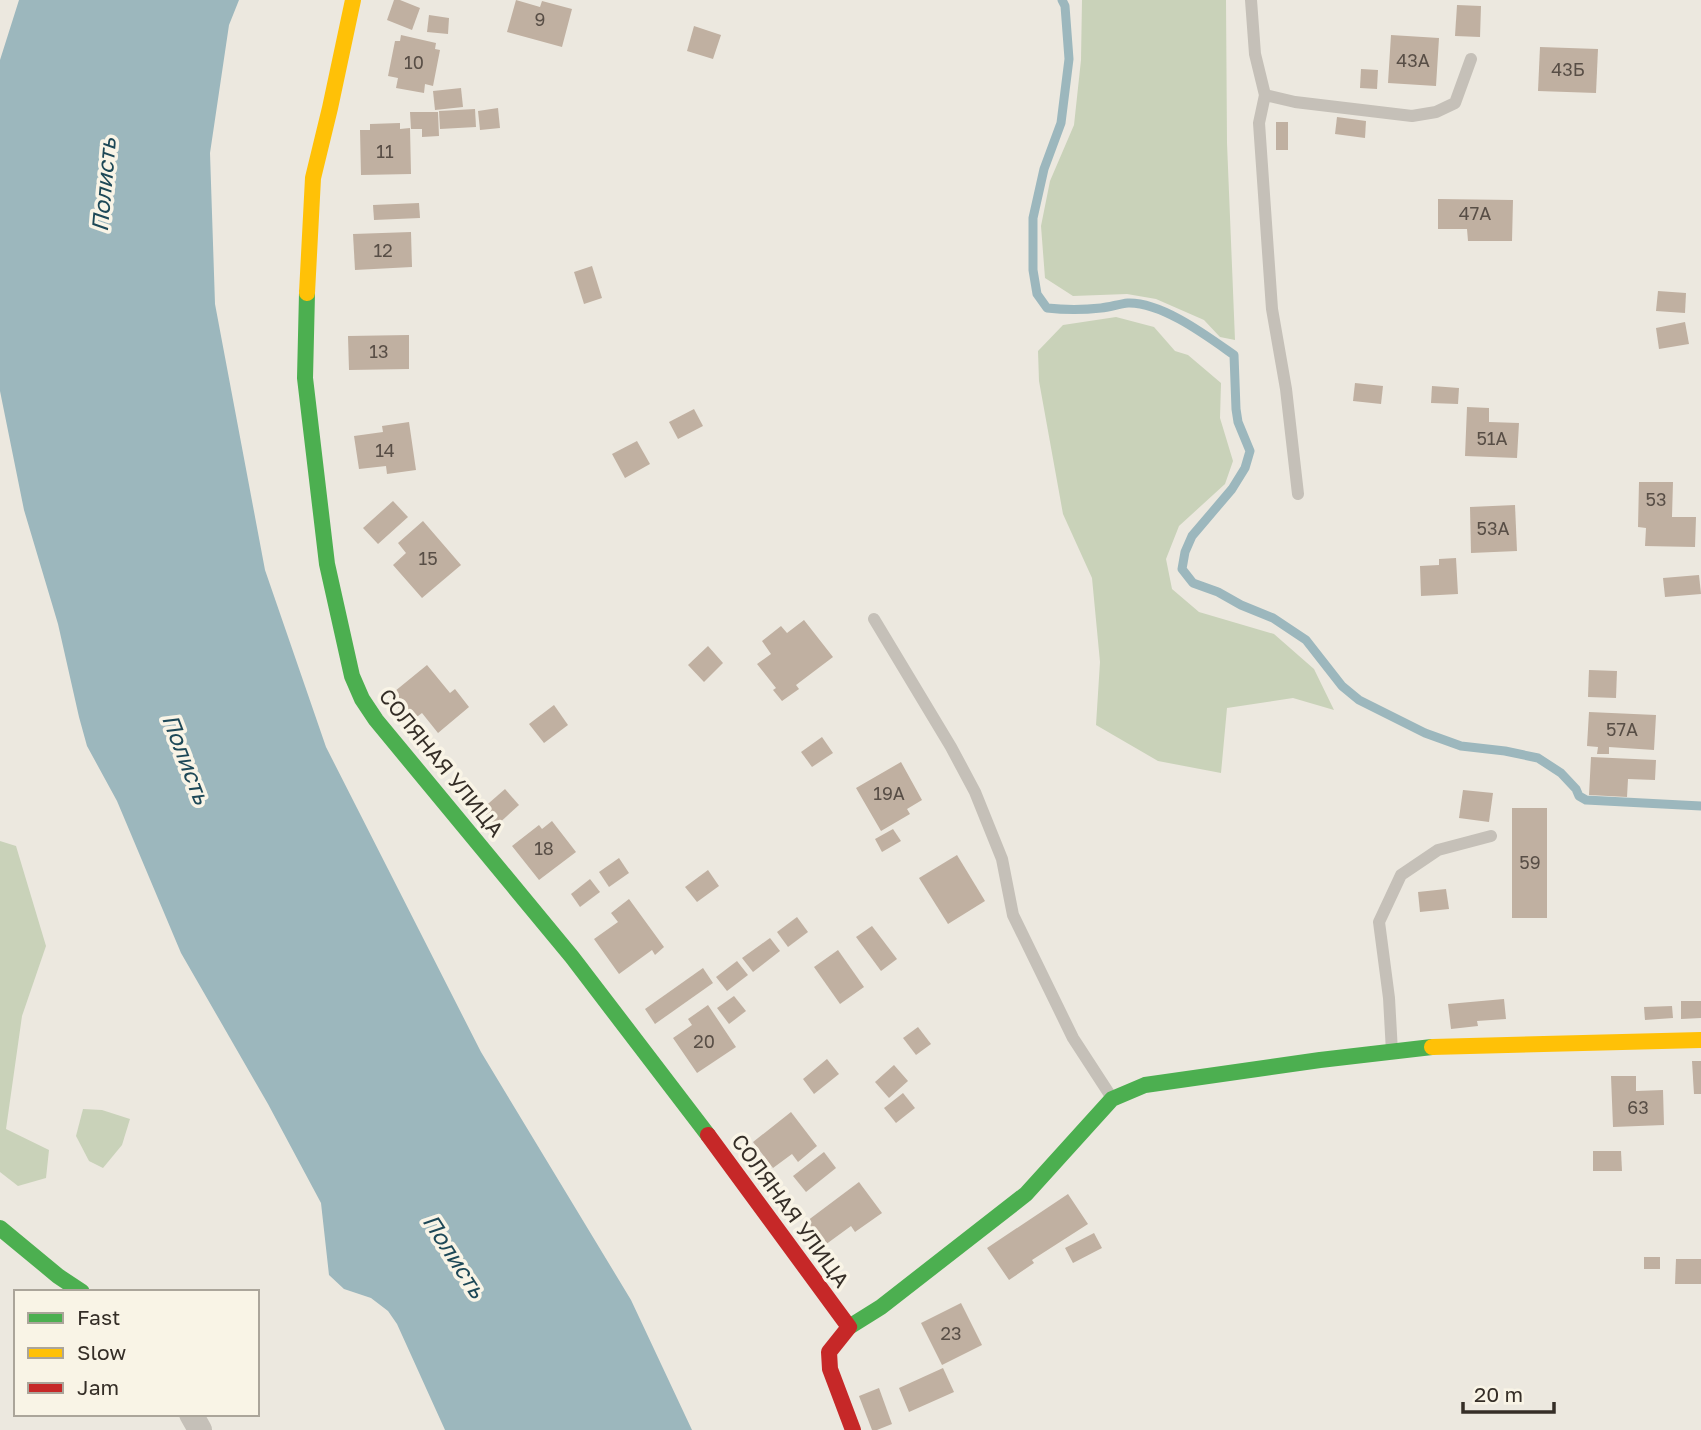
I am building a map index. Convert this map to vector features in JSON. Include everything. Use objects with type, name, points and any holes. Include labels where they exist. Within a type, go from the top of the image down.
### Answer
[{"type":"street","name":"СОЛЯНАЯ УЛИЦА","points":[[353,0],[313,178],[305,378],[327,564],[352,676],[362,699],[376,720],[572,957],[697,1120],[849,1327]]},
{"type":"street","points":[[853,1430],[830,1369],[829,1352],[849,1327],[881,1307],[1026,1194],[1112,1099],[1145,1085],[1320,1060],[1436,1047],[1701,1040]]},
{"type":"street","points":[[0,1228],[79,1290]]},
{"type":"lane","points":[[1251,0],[1255,54],[1265,95],[1259,123],[1272,309],[1286,388],[1298,494]]},
{"type":"lane","points":[[1265,95],[1295,102],[1412,116],[1436,113],[1455,103],[1471,59]]},
{"type":"lane","points":[[874,619],[975,792],[1002,859],[1013,915],[1073,1038],[1112,1099]]},
{"type":"lane","points":[[1392,1052],[1389,998],[1379,922],[1401,875],[1438,850],[1491,836]]},
{"type":"green space","points":[[1082,0],[1226,0],[1227,143],[1235,340],[1220,337],[1204,320],[1156,299],[1127,294],[1073,296],[1045,278],[1041,226],[1050,181],[1074,125],[1081,60]]},
{"type":"green space","points":[[1116,317],[1154,327],[1175,351],[1188,355],[1221,383],[1220,418],[1233,461],[1225,484],[1179,526],[1166,559],[1172,589],[1199,612],[1274,634],[1314,669],[1334,710],[1293,698],[1227,708],[1221,773],[1158,761],[1096,725],[1100,662],[1092,578],[1063,514],[1039,381],[1038,351],[1063,325]]},
{"type":"green space","points":[[0,841],[16,846],[46,946],[22,1016],[6,1129],[49,1150],[46,1178],[18,1186],[0,1172]]},
{"type":"green space","points":[[83,1109],[102,1110],[130,1119],[122,1145],[103,1168],[89,1161],[76,1136]]},
{"type":"water","name":"Полисть","points":[[19,0],[239,0],[229,25],[210,153],[215,304],[265,570],[326,747],[481,1052],[631,1300],[692,1430],[445,1430],[397,1324],[388,1311],[371,1298],[344,1289],[329,1275],[321,1203],[268,1104],[181,953],[117,801],[87,746],[58,624],[24,510],[0,391],[0,60]]},
{"type":"building","points":[[394,0],[420,8],[412,30],[387,20]]},
{"type":"building","points":[[516,0],[540,7],[542,1],[572,9],[562,47],[507,32]]},
{"type":"building","points":[[1457,5],[1481,6],[1480,37],[1455,36]]},
{"type":"building","points":[[429,15],[449,18],[448,34],[427,32]]},
{"type":"building","points":[[694,26],[721,35],[713,59],[687,51]]},
{"type":"building","points":[[401,35],[436,43],[435,49],[440,50],[433,86],[425,84],[424,93],[396,88],[398,78],[388,76],[395,41],[400,41]]},
{"type":"building","points":[[1391,35],[1439,38],[1436,86],[1388,83]]},
{"type":"building","points":[[1540,47],[1598,49],[1596,93],[1538,91]]},
{"type":"building","points":[[1361,69],[1378,70],[1377,89],[1360,88]]},
{"type":"building","points":[[461,88],[463,107],[435,110],[433,91]]},
{"type":"building","points":[[498,108],[500,128],[480,130],[478,111]]},
{"type":"building","points":[[475,109],[476,127],[440,129],[439,111]]},
{"type":"building","points":[[410,112],[438,112],[439,136],[422,137],[422,129],[411,129]]},
{"type":"building","points":[[1337,117],[1366,121],[1365,138],[1335,134]]},
{"type":"building","points":[[1276,122],[1288,122],[1288,150],[1276,150]]},
{"type":"building","points":[[400,123],[400,129],[410,128],[411,174],[361,175],[360,130],[370,130],[370,124]]},
{"type":"building","points":[[1438,199],[1513,200],[1512,241],[1468,241],[1467,229],[1438,229]]},
{"type":"building","points":[[419,203],[420,218],[374,220],[373,205]]},
{"type":"building","points":[[411,232],[412,267],[355,270],[353,234]]},
{"type":"building","points":[[592,266],[602,298],[584,304],[574,272]]},
{"type":"building","points":[[1658,291],[1686,293],[1685,313],[1656,311]]},
{"type":"building","points":[[1685,322],[1689,344],[1659,349],[1656,328]]},
{"type":"building","points":[[409,335],[409,369],[349,370],[348,336]]},
{"type":"building","points":[[1355,383],[1383,386],[1381,404],[1353,401]]},
{"type":"building","points":[[1432,386],[1459,388],[1458,404],[1431,403]]},
{"type":"building","points":[[1467,407],[1489,408],[1489,422],[1519,423],[1517,458],[1465,456]]},
{"type":"building","points":[[694,409],[703,426],[678,439],[669,422]]},
{"type":"building","points":[[409,422],[416,470],[387,474],[386,466],[359,469],[354,436],[383,432],[382,426]]},
{"type":"building","points":[[637,441],[650,464],[625,478],[612,454]]},
{"type":"building","points":[[1639,482],[1673,482],[1672,517],[1696,517],[1695,547],[1645,546],[1646,528],[1638,527]]},
{"type":"building","points":[[393,501],[408,517],[378,544],[363,528]]},
{"type":"building","points":[[1515,505],[1517,551],[1471,553],[1470,507]]},
{"type":"building","points":[[423,521],[461,565],[422,598],[393,565],[406,553],[398,543]]},
{"type":"building","points":[[1456,558],[1458,594],[1421,596],[1420,566],[1439,565],[1439,559]]},
{"type":"building","points":[[1699,575],[1701,594],[1665,597],[1663,578]]},
{"type":"building","points":[[804,620],[833,657],[796,685],[799,689],[782,701],[773,690],[776,688],[757,664],[771,654],[762,641],[781,626],[787,633]]},
{"type":"building","points":[[708,646],[723,663],[704,682],[688,665]]},
{"type":"building","points":[[427,665],[450,693],[455,689],[469,707],[438,733],[422,713],[410,722],[389,696]]},
{"type":"building","points":[[1589,670],[1617,671],[1616,698],[1588,697]]},
{"type":"building","points":[[554,705],[568,725],[544,743],[529,724]]},
{"type":"building","points":[[1589,712],[1656,715],[1654,750],[1609,747],[1609,754],[1597,754],[1598,747],[1587,746]]},
{"type":"building","points":[[822,737],[833,753],[812,767],[801,752]]},
{"type":"building","points":[[1591,757],[1656,760],[1655,780],[1628,779],[1627,797],[1589,795]]},
{"type":"building","points":[[901,762],[922,800],[907,809],[910,814],[881,831],[856,788]]},
{"type":"building","points":[[505,789],[519,805],[496,826],[481,810]]},
{"type":"building","points":[[1463,790],[1493,793],[1489,822],[1459,818]]},
{"type":"building","points":[[1512,808],[1547,808],[1547,918],[1512,918]]},
{"type":"building","points":[[552,821],[576,852],[539,880],[512,846],[539,825],[542,829]]},
{"type":"building","points":[[893,829],[901,841],[882,852],[875,839]]},
{"type":"building","points":[[957,855],[985,901],[948,924],[919,878]]},
{"type":"building","points":[[619,858],[629,873],[609,887],[599,872]]},
{"type":"building","points":[[708,870],[719,886],[697,902],[685,887]]},
{"type":"building","points":[[590,879],[600,892],[580,907],[571,894]]},
{"type":"building","points":[[1446,889],[1449,909],[1420,912],[1418,892]]},
{"type":"building","points":[[629,899],[664,947],[655,955],[652,950],[619,974],[594,939],[618,922],[611,913]]},
{"type":"building","points":[[797,917],[808,932],[788,947],[777,932]]},
{"type":"building","points":[[872,926],[897,959],[881,971],[856,937]]},
{"type":"building","points":[[770,938],[780,951],[753,972],[742,958]]},
{"type":"building","points":[[838,950],[864,987],[840,1004],[814,967]]},
{"type":"building","points":[[737,961],[748,975],[727,991],[716,977]]},
{"type":"building","points":[[703,968],[713,983],[655,1024],[645,1009]]},
{"type":"building","points":[[734,996],[746,1011],[729,1024],[717,1008]]},
{"type":"building","points":[[1504,999],[1506,1019],[1477,1021],[1478,1026],[1451,1029],[1448,1004]]},
{"type":"building","points":[[1681,1001],[1701,1001],[1701,1018],[1681,1019]]},
{"type":"building","points":[[708,1005],[736,1047],[697,1073],[673,1038],[692,1025],[688,1019]]},
{"type":"building","points":[[1672,1006],[1673,1018],[1645,1020],[1644,1007]]},
{"type":"building","points":[[918,1027],[931,1044],[916,1055],[903,1038]]},
{"type":"building","points":[[827,1059],[839,1074],[814,1094],[803,1079]]},
{"type":"building","points":[[1692,1061],[1701,1061],[1701,1094],[1694,1094]]},
{"type":"building","points":[[894,1065],[908,1081],[889,1098],[875,1082]]},
{"type":"building","points":[[1611,1076],[1636,1076],[1636,1091],[1663,1090],[1664,1125],[1613,1127]]},
{"type":"building","points":[[903,1093],[915,1108],[896,1123],[884,1108]]},
{"type":"building","points":[[791,1112],[817,1146],[798,1162],[792,1154],[773,1168],[753,1142]]},
{"type":"building","points":[[1593,1151],[1621,1151],[1622,1171],[1593,1171]]},
{"type":"building","points":[[824,1152],[836,1168],[806,1192],[793,1176]]},
{"type":"building","points":[[859,1182],[882,1213],[855,1232],[851,1226],[825,1245],[807,1221]]},
{"type":"building","points":[[1068,1194],[1088,1224],[1032,1260],[1034,1263],[1009,1280],[987,1248]]},
{"type":"building","points":[[1094,1233],[1102,1248],[1073,1263],[1065,1248]]},
{"type":"building","points":[[1644,1257],[1660,1257],[1660,1269],[1644,1269]]},
{"type":"building","points":[[1676,1259],[1701,1259],[1701,1284],[1675,1284]]},
{"type":"building","points":[[961,1303],[982,1345],[942,1365],[921,1323]]},
{"type":"building","points":[[943,1368],[954,1392],[909,1412],[899,1388]]},
{"type":"building","points":[[879,1388],[892,1424],[872,1430],[859,1396]]},
{"type":"waterway","points":[[1062,0],[1065,6],[1069,59],[1061,123],[1044,169],[1033,218],[1033,270],[1037,294],[1047,308],[1088,309],[1128,303],[1155,308],[1184,322],[1234,355],[1238,422],[1250,451],[1245,468],[1232,489],[1192,536],[1185,552],[1182,569],[1193,583],[1273,618],[1306,640],[1342,686],[1359,700],[1425,733],[1461,746],[1538,758],[1561,773],[1579,796],[1586,800],[1701,806]]},
{"type":"traffic: fast","points":[[307,293],[305,378],[327,564],[352,676],[362,699],[376,720],[572,957],[708,1135]]},
{"type":"traffic: fast","points":[[849,1327],[881,1307],[1026,1194],[1112,1099],[1145,1085],[1432,1047]]},
{"type":"traffic: fast","points":[[0,1228],[79,1290]]},
{"type":"traffic: slow","points":[[307,293],[313,178],[353,0]]},
{"type":"traffic: slow","points":[[1432,1047],[1701,1040]]},
{"type":"traffic: jam","points":[[708,1135],[849,1327],[829,1352],[830,1369],[853,1430]]}]
